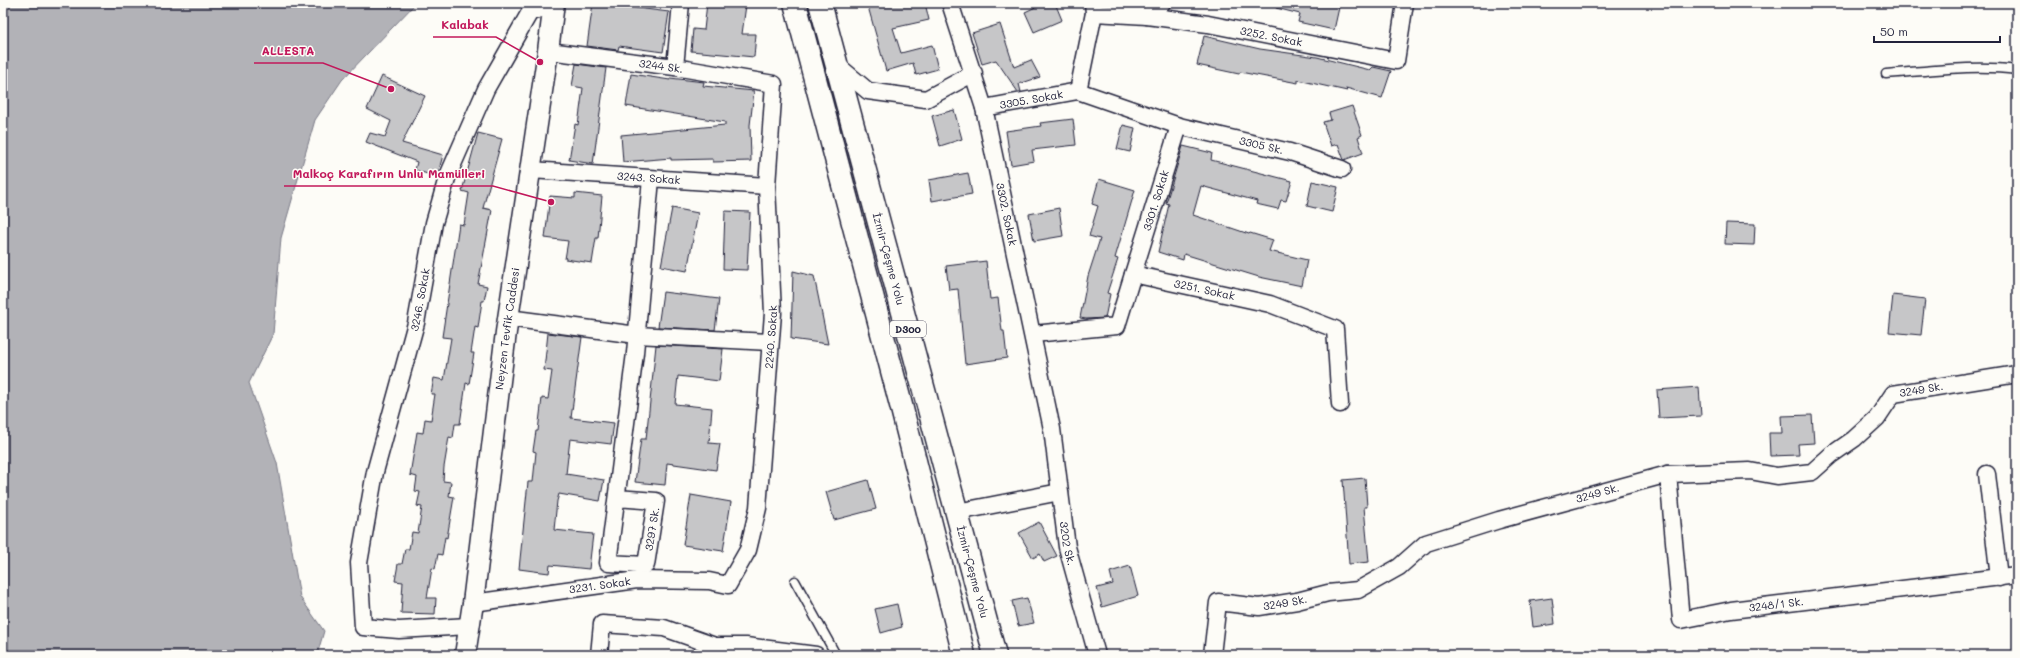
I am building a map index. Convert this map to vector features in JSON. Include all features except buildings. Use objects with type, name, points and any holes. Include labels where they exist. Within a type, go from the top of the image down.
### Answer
[{"type":"highway","name":"D300","points":[[794,3],[964,655]]},
{"type":"highway","name":"İzmir-Çeşme Yolu","points":[[820,3],[995,655]]},
{"type":"street","points":[[675,67],[681,3]]},
{"type":"street","name":"3302. Sokak","points":[[950,3],[974,73],[984,108],[1052,429]]},
{"type":"street","points":[[1146,16],[1162,3]]},
{"type":"street","name":"3252. Sokak","points":[[1094,8],[1208,24],[1396,61],[1405,3]]},
{"type":"street","name":"Neyzen Tevfik Caddesi","points":[[465,655],[473,603],[508,318],[548,51],[553,4]]},
{"type":"street","name":"3246. Sokak","points":[[469,626],[399,630],[363,627],[359,563],[375,472],[416,323],[434,223],[447,178],[486,89],[530,12],[553,4]]},
{"type":"street","points":[[1078,91],[1094,8]]},
{"type":"street","name":"3244 Sk.","points":[[548,51],[675,67],[774,84]]},
{"type":"street","points":[[837,65],[868,91],[926,100],[974,73]]},
{"type":"street","name":"2240. Sokak","points":[[728,585],[748,550],[758,508],[773,313],[767,186],[774,84]]},
{"type":"street","name":"3305. Sokak","points":[[984,108],[1078,91]]},
{"type":"street","name":"3305 Sk.","points":[[1078,91],[1179,126],[1290,152],[1342,170]]},
{"type":"street","name":"3301. Sokak","points":[[1133,274],[1179,126]]},
{"type":"street","name":"3243. Sokak","points":[[530,170],[767,186]]},
{"type":"street","name":"3297 Sk.","points":[[617,498],[656,501],[646,564],[608,564],[637,335],[651,179]]},
{"type":"street","points":[[1033,334],[1117,326],[1133,274]]},
{"type":"street","name":"3251. Sokak","points":[[1133,274],[1270,304],[1335,329],[1340,404]]},
{"type":"street","points":[[508,318],[637,335],[770,342]]},
{"type":"street","name":"3249 Sk.","points":[[1212,655],[1218,602],[1259,607],[1297,601],[1328,593],[1358,590],[1399,567],[1426,543],[1499,520],[1668,474],[1750,470],[1777,476],[1812,472],[1831,455],[1854,439],[1877,418],[1893,394],[2017,374]]},
{"type":"street","name":"3202 Sk.","points":[[1052,429],[1066,547],[1097,655]]},
{"type":"street","name":"3248/1 Sk.","points":[[1668,474],[1681,620],[1731,610],[2017,575]]},
{"type":"street","points":[[1987,474],[2000,578]]},
{"type":"street","points":[[956,512],[1060,492]]},
{"type":"street","name":"3231. Sokak","points":[[473,603],[637,580],[709,581],[728,585]]},
{"type":"street","points":[[599,655],[602,624],[664,628],[715,650],[816,655]]},
{"type":"lane","points":[[1886,74],[1961,68],[2003,68],[2017,70]]},
{"type":"lane","points":[[795,581],[836,655]]},
{"type":"shaded area","points":[[3,3],[416,3],[342,80],[315,120],[281,238],[273,334],[249,383],[277,463],[300,597],[324,631],[317,655],[3,655]]},
{"type":"place","name":"Kalabak","points":[[540,62]]},
{"type":"place","name":"ALLESTA","points":[[391,89]]},
{"type":"place","name":"Malkoç Karafırın Unlu Mamülleri","points":[[551,202]]}]
